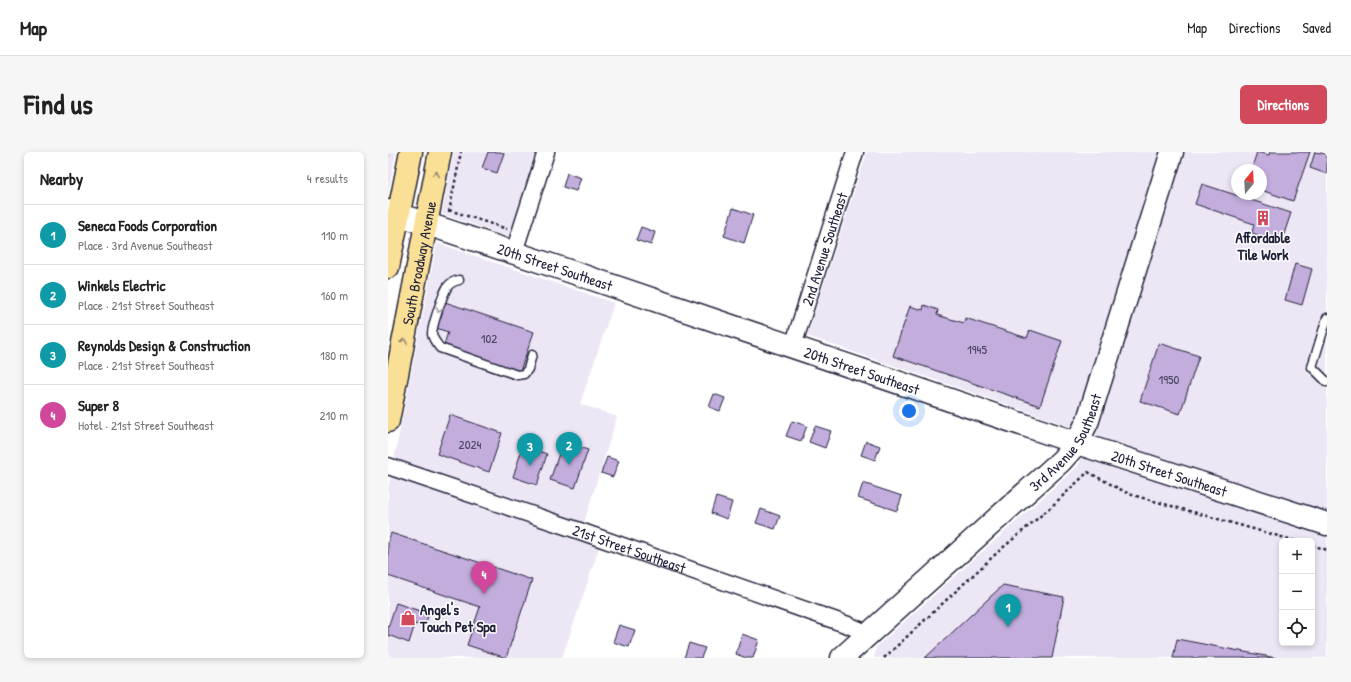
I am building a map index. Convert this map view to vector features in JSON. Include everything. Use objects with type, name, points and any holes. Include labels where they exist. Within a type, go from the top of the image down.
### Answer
[{"type":"main road","name":"South Broadway Avenue","points":[[388,267],[393,213],[411,152]]},
{"type":"main road","name":"South Broadway Avenue","points":[[388,421],[440,152]]},
{"type":"street","points":[[517,243],[546,152]]},
{"type":"street","name":"2nd Avenue Southeast","points":[[793,346],[856,152]]},
{"type":"street","name":"3rd Avenue Southeast","points":[[842,658],[1061,461],[1077,443],[1088,420],[1172,152]]},
{"type":"street","name":"20th Street Southeast","points":[[393,213],[427,223],[517,243],[793,346],[1077,443],[1327,524]]},
{"type":"street","name":"21st Street Southeast","points":[[388,466],[609,541],[848,625],[869,634]]},
{"type":"lane","points":[[459,280],[454,281],[449,285],[442,300],[433,328],[432,335],[440,348],[517,375],[524,374],[528,369],[532,355]]},
{"type":"lane","points":[[1327,318],[1312,367],[1327,382]]},
{"type":"path","points":[[388,156],[389,152]]},
{"type":"path","points":[[461,152],[450,210],[517,243]]},
{"type":"path","points":[[884,658],[999,551],[1051,507],[1088,472],[1129,494],[1285,538]]},
{"type":"path","points":[[1315,546],[1327,550]]},
{"type":"shaded area","points":[[388,152],[396,152],[388,194]]},
{"type":"shaded area","points":[[454,152],[546,152],[518,240],[442,214]]},
{"type":"shaded area","points":[[867,152],[1327,152],[1327,658],[874,658],[876,647],[1077,467],[1096,435],[807,336]]},
{"type":"shaded area","points":[[437,243],[614,303],[580,404],[617,417],[581,532],[602,539],[562,658],[388,658],[388,490]]},
{"type":"building","points":[[488,152],[504,153],[497,173],[482,168]]},
{"type":"building","points":[[1257,152],[1269,155],[1270,152],[1310,152],[1293,201],[1267,192],[1267,164],[1253,164]]},
{"type":"building","points":[[1315,152],[1327,154],[1327,174],[1310,168]]},
{"type":"building","points":[[567,173],[581,178],[576,191],[563,187]]},
{"type":"building","name":"Affordable Tile Work","points":[[1202,184],[1231,193],[1231,200],[1251,200],[1291,213],[1281,243],[1252,233],[1254,224],[1195,204]]},
{"type":"building","points":[[733,208],[753,215],[744,243],[724,236]]},
{"type":"building","points":[[641,227],[655,232],[651,245],[636,240]]},
{"type":"building","points":[[1295,264],[1312,269],[1302,305],[1285,300]]},
{"type":"building","points":[[445,302],[534,332],[520,371],[444,345],[448,332],[436,328]]},
{"type":"building","points":[[924,305],[938,310],[937,315],[964,323],[965,318],[1027,338],[1030,330],[1062,341],[1040,406],[893,356],[910,306],[923,310]]},
{"type":"building","points":[[1159,343],[1199,356],[1180,414],[1140,401]]},
{"type":"building","points":[[714,394],[725,398],[720,411],[709,407]]},
{"type":"building","points":[[450,415],[502,433],[489,472],[437,454]]},
{"type":"building","points":[[792,421],[807,426],[801,441],[786,436]]},
{"type":"building","points":[[815,426],[831,431],[825,448],[809,442]]},
{"type":"building","points":[[866,441],[880,446],[875,460],[861,455]]},
{"type":"building","points":[[563,442],[588,450],[575,488],[550,480]]},
{"type":"building","points":[[523,446],[547,454],[537,485],[513,477]]},
{"type":"building","points":[[607,457],[619,461],[613,477],[601,473]]},
{"type":"building","points":[[863,483],[902,496],[897,511],[858,498]]},
{"type":"building","points":[[716,497],[732,502],[727,519],[711,513]]},
{"type":"building","points":[[761,509],[780,516],[775,529],[756,523]]},
{"type":"building","points":[[391,533],[532,580],[506,658],[467,645],[480,607],[388,576],[388,542]]},
{"type":"building","points":[[1003,585],[1064,597],[1052,658],[925,658]]},
{"type":"building","points":[[396,603],[429,614],[424,627],[415,624],[409,643],[388,635],[388,628]]},
{"type":"building","points":[[619,625],[635,630],[629,647],[613,642]]},
{"type":"building","points":[[742,634],[759,640],[753,658],[746,658],[736,654]]},
{"type":"building","points":[[1177,639],[1276,658],[1173,658]]},
{"type":"building","points":[[689,643],[705,648],[701,658],[684,658]]},
{"type":"place","name":"Affordable Tile Work","points":[[1263,218]]},
{"type":"place","name":"Winkels Electric","points":[[569,465]]},
{"type":"place","name":"Reynolds Design & Construction","points":[[530,466]]},
{"type":"place","name":"Super 8","points":[[484,594]]},
{"type":"place","name":"Angel's Touch Pet Spa","points":[[408,618]]},
{"type":"place","name":"Seneca Foods Corporation","points":[[1008,627]]}]
